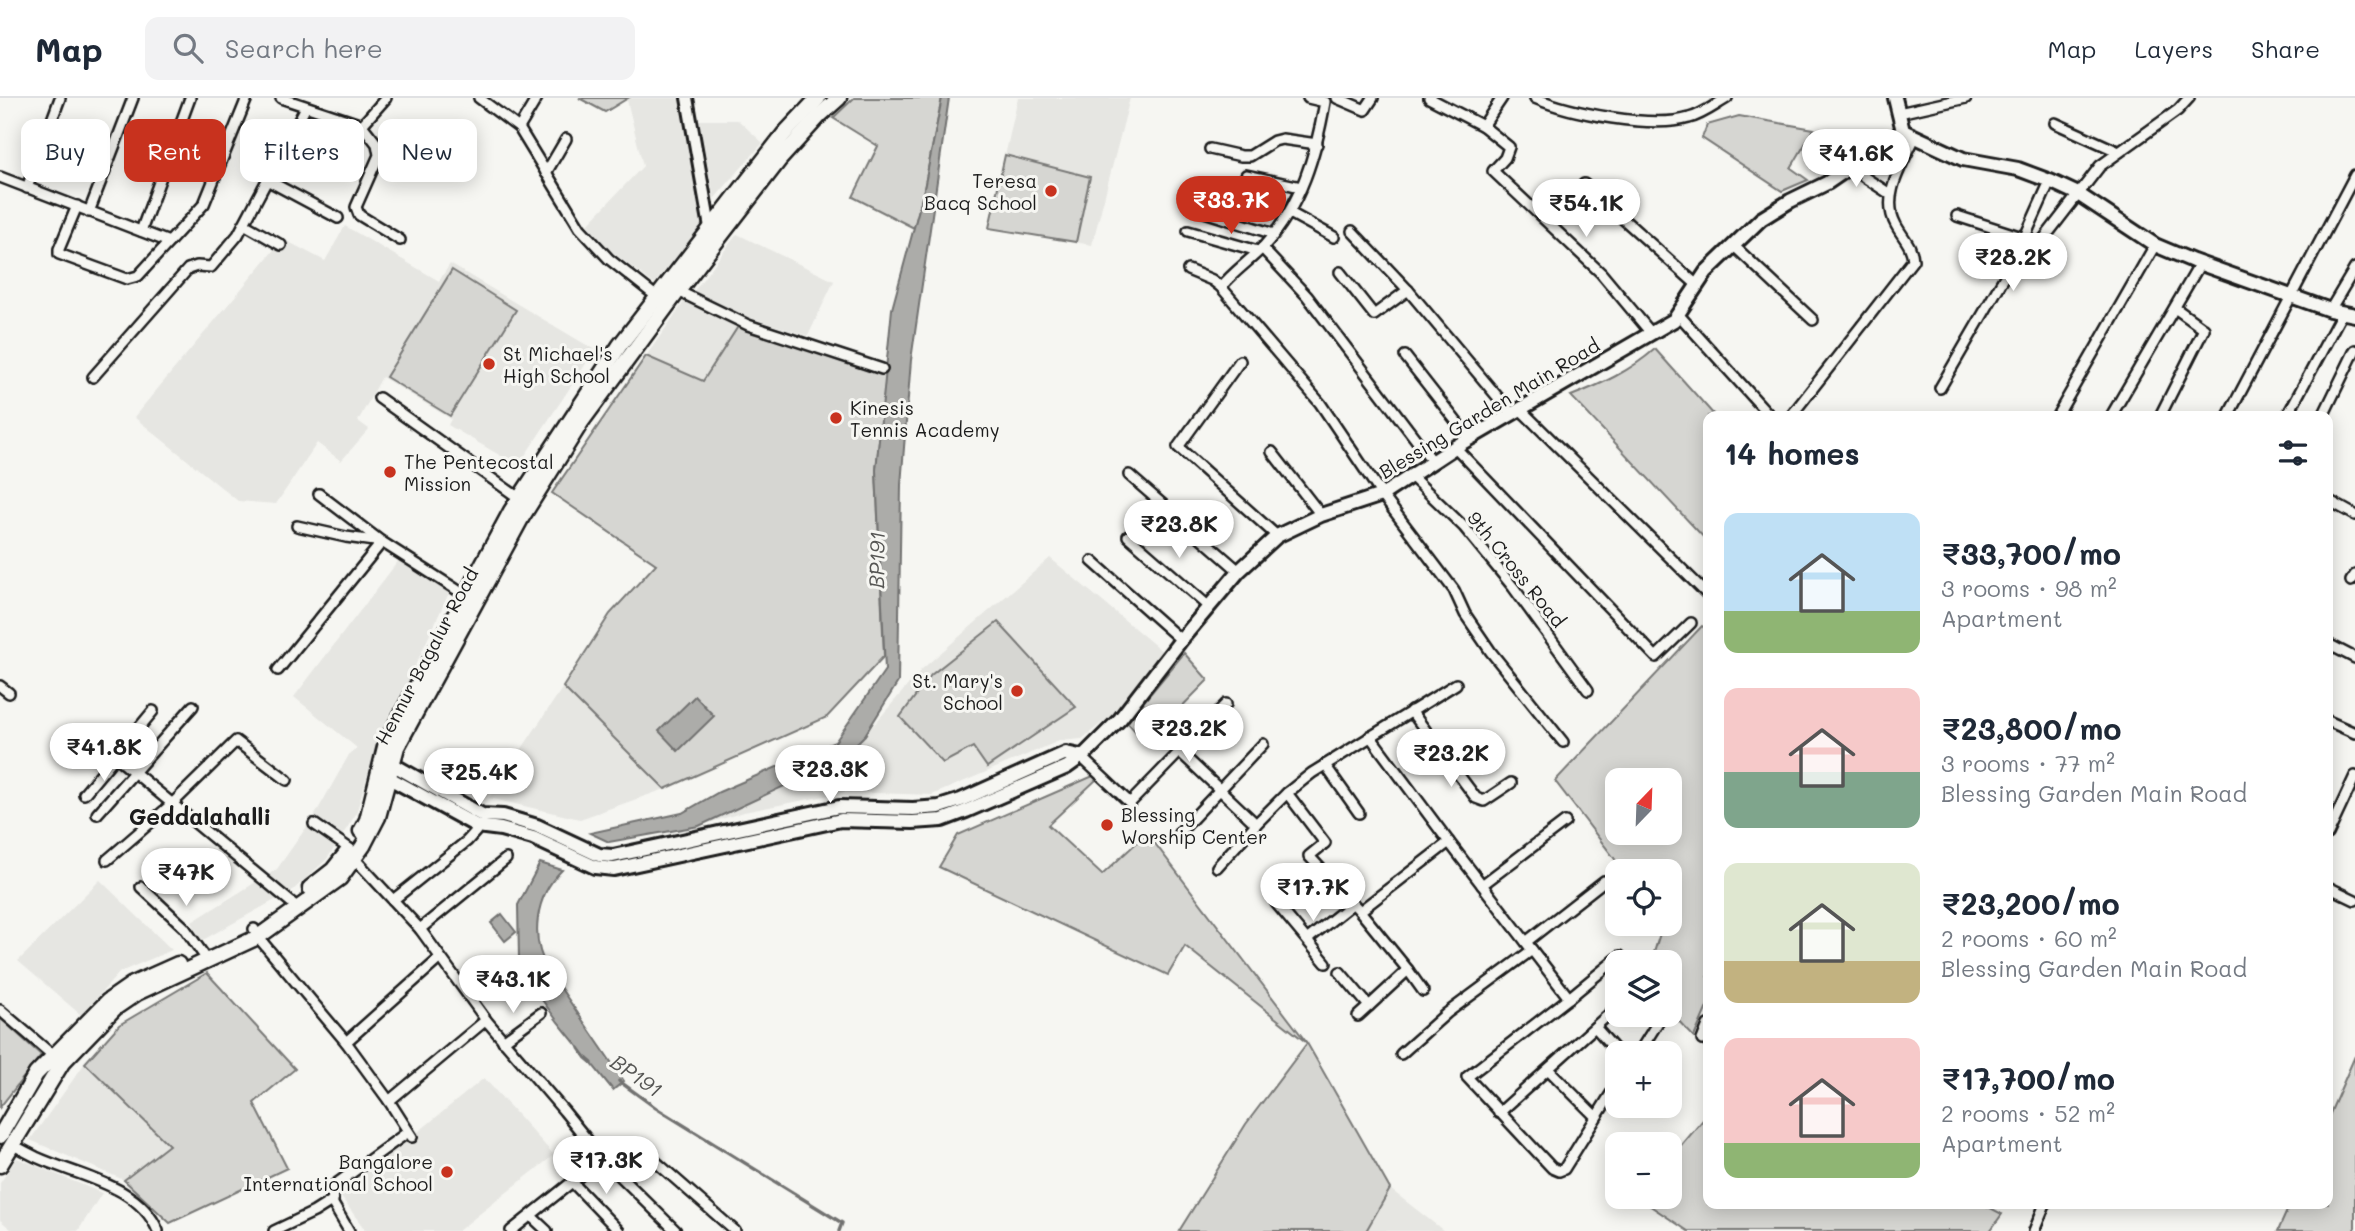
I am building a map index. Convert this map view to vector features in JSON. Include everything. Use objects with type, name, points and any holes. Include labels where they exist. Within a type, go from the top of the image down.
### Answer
[{"type":"main road","name":"Hennur Bagalur Road","points":[[0,1165],[6,1140],[36,1074],[57,1060],[115,1008],[137,993],[256,933],[294,906],[352,853],[385,768],[522,517],[582,421],[678,291],[711,236],[784,134],[818,98]]},
{"type":"main road","name":"Hennur Bagalur Road","points":[[385,768],[386,743],[465,595],[519,498],[579,406],[657,297],[820,115],[839,98]]},
{"type":"main road","points":[[1895,98],[1909,134],[1963,159],[2018,169],[2050,181],[2078,194],[2155,245],[2200,264],[2343,313]]},
{"type":"main road","name":"Blessing Garden Main Road","points":[[385,768],[478,826],[533,838],[595,867],[614,869],[841,820],[942,820],[965,811],[1067,767],[1084,754],[1120,719],[1239,571],[1277,536],[1321,515],[1382,495],[1455,447],[1674,320],[1706,272],[1760,219],[1909,134]]},
{"type":"main road","points":[[385,768],[482,815],[503,816],[537,826],[599,855],[613,856],[839,807],[939,807],[1066,753],[1080,756]]},
{"type":"main road","name":"Hennur Bagalur Road","points":[[57,1060],[108,1001],[131,985],[256,933]]},
{"type":"street","points":[[27,188],[60,98]]},
{"type":"street","points":[[89,212],[133,98]]},
{"type":"street","points":[[141,231],[190,98]]},
{"type":"street","points":[[77,205],[59,254],[128,279],[138,276],[204,204],[247,98]]},
{"type":"street","points":[[281,98],[343,119]]},
{"type":"street","points":[[364,123],[386,98]]},
{"type":"street","points":[[519,128],[537,98]]},
{"type":"street","points":[[687,98],[711,236]]},
{"type":"street","points":[[1220,287],[1260,249],[1290,213],[1317,144],[1326,100],[1308,98]]},
{"type":"street","points":[[1337,98],[1365,110],[1373,98]]},
{"type":"street","points":[[1429,98],[1483,126],[1509,147],[1505,158],[1493,171],[1601,273],[1651,333]]},
{"type":"street","points":[[1483,126],[1502,98]]},
{"type":"street","points":[[1535,98],[1570,110],[1615,118],[1667,122],[1691,118],[1727,98]]},
{"type":"street","points":[[1899,113],[1966,98]]},
{"type":"street","points":[[481,99],[519,128],[580,228],[609,259],[657,297]]},
{"type":"street","points":[[2039,245],[2100,166],[2183,100]]},
{"type":"street","points":[[300,119],[306,107]]},
{"type":"street","points":[[2055,123],[2119,152]]},
{"type":"street","points":[[364,128],[377,144],[379,155],[356,207],[357,211],[359,215],[400,240]]},
{"type":"street","points":[[1795,411],[1913,260],[1912,250],[1895,224],[1890,194],[1909,134]]},
{"type":"street","points":[[546,173],[566,139]]},
{"type":"street","points":[[1210,149],[1250,156],[1282,139],[1317,144]]},
{"type":"street","points":[[1862,159],[1864,177],[1890,194]]},
{"type":"street","points":[[2231,411],[2355,174]]},
{"type":"street","points":[[1246,175],[1301,187]]},
{"type":"street","points":[[0,177],[169,242]]},
{"type":"street","points":[[1940,388],[2015,259],[2050,181]]},
{"type":"street","points":[[93,377],[188,269],[197,266],[211,267],[217,263],[238,235],[266,182]]},
{"type":"street","points":[[271,182],[338,218]]},
{"type":"street","points":[[1584,184],[1697,285]]},
{"type":"street","points":[[1198,210],[1274,233]]},
{"type":"street","points":[[1290,213],[1334,237]]},
{"type":"street","points":[[1957,216],[2025,239]]},
{"type":"street","points":[[244,224],[281,246]]},
{"type":"street","points":[[1188,231],[1260,249],[1307,296],[1433,462]]},
{"type":"street","points":[[1352,232],[1408,289],[1516,412],[1703,591]]},
{"type":"street","points":[[2060,411],[2155,245]]},
{"type":"street","points":[[1733,246],[1813,320]]},
{"type":"street","points":[[2114,411],[2200,264]]},
{"type":"street","points":[[2290,411],[2343,313],[2355,268]]},
{"type":"street","points":[[1188,270],[1220,287],[1320,403],[1382,495],[1454,590],[1465,614],[1491,652],[1563,742]]},
{"type":"street","points":[[1340,272],[1374,315],[1408,289]]},
{"type":"street","points":[[678,291],[748,325],[881,369]]},
{"type":"street","points":[[2163,411],[2204,330],[2175,308]]},
{"type":"street","points":[[1678,314],[1765,411]]},
{"type":"street","points":[[2326,411],[2353,362],[2355,350]]},
{"type":"street","points":[[1405,356],[1470,439]]},
{"type":"street","points":[[1240,361],[1178,447],[1277,536]]},
{"type":"street","points":[[379,398],[519,498]]},
{"type":"street","points":[[1455,447],[1656,657],[1691,623]]},
{"type":"street","points":[[1272,452],[1321,515]]},
{"type":"street","points":[[1129,475],[1239,571]]},
{"type":"street","name":"9th Cross Road","points":[[1411,476],[1464,527],[1513,587],[1588,690]]},
{"type":"street","points":[[319,494],[382,542],[465,595]]},
{"type":"street","points":[[2333,503],[2355,515]]},
{"type":"street","points":[[297,526],[382,542]]},
{"type":"street","points":[[1128,536],[1209,607]]},
{"type":"street","points":[[278,670],[382,542]]},
{"type":"street","points":[[1092,561],[1181,640]]},
{"type":"street","points":[[2333,646],[2355,657]]},
{"type":"street","points":[[1217,867],[1287,793],[1325,765],[1456,684]]},
{"type":"street","points":[[0,686],[9,693]]},
{"type":"street","points":[[1080,756],[1130,803],[1226,704]]},
{"type":"street","points":[[97,814],[193,706]]},
{"type":"street","points":[[1411,710],[1476,798],[1484,801],[1511,783]]},
{"type":"street","points":[[84,794],[153,711]]},
{"type":"street","points":[[2333,723],[2355,733]]},
{"type":"street","points":[[1370,736],[1569,998]]},
{"type":"street","points":[[107,860],[172,804],[236,741],[287,780]]},
{"type":"street","points":[[99,743],[294,906]]},
{"type":"street","points":[[1179,833],[1262,744]]},
{"type":"street","points":[[1180,752],[1255,824]]},
{"type":"street","points":[[1325,765],[1359,813]]},
{"type":"street","points":[[2333,823],[2355,776]]},
{"type":"street","points":[[1287,793],[1325,843],[1309,856],[1356,908],[1423,991]]},
{"type":"street","points":[[1482,885],[1565,822]]},
{"type":"street","points":[[314,824],[352,853],[420,929],[486,1020],[565,1111],[601,1158],[676,1231]]},
{"type":"street","points":[[393,900],[467,841],[475,831]]},
{"type":"street","points":[[1308,939],[1449,842]]},
{"type":"street","points":[[420,929],[506,859]]},
{"type":"street","points":[[1401,1054],[1604,881]]},
{"type":"street","points":[[141,887],[184,927],[203,954]]},
{"type":"street","points":[[2333,889],[2355,900]]},
{"type":"street","points":[[1276,902],[1326,963]]},
{"type":"street","points":[[256,933],[346,1042],[410,1135],[334,1185],[331,1190],[333,1200],[349,1231]]},
{"type":"street","points":[[346,1042],[440,958]]},
{"type":"street","points":[[1605,968],[1467,1077],[1552,1168],[1559,1171],[1605,1101]]},
{"type":"street","points":[[1358,1016],[1408,970]]},
{"type":"street","points":[[1340,972],[1369,1006]]},
{"type":"street","points":[[0,1010],[57,1060]]},
{"type":"street","points":[[503,1041],[541,1013]]},
{"type":"street","points":[[1499,1113],[1605,1018]]},
{"type":"street","points":[[389,1101],[486,1020]]},
{"type":"street","points":[[1595,1027],[1607,1041]]},
{"type":"street","points":[[1549,1070],[1595,1116]]},
{"type":"street","points":[[6,1140],[37,1157],[94,1179],[132,1198],[153,1220],[158,1231]]},
{"type":"street","points":[[639,1147],[735,1231]]},
{"type":"street","points":[[511,1231],[601,1158]]},
{"type":"street","points":[[572,1182],[619,1231]]},
{"type":"street","points":[[274,1231],[333,1200]]},
{"type":"street","points":[[2034,1231],[2043,1209]]},
{"type":"street","points":[[531,1216],[547,1231]]},
{"type":"shaded area","points":[[579,98],[628,98],[605,112]]},
{"type":"shaded area","points":[[628,98],[681,98],[702,225],[654,284],[598,241],[588,224],[643,166]]},
{"type":"shaded area","points":[[854,98],[942,98],[914,228],[853,197],[878,146],[833,118]]},
{"type":"shaded area","points":[[942,98],[949,98],[911,360],[901,485],[898,682],[865,735],[840,760],[699,826],[609,842],[590,833],[682,813],[719,792],[835,742],[885,670],[876,470],[892,309],[923,194]]},
{"type":"shaded area","name":"Teresa Bacq School","points":[[1018,98],[1130,98],[1092,245],[989,228]]},
{"type":"shaded area","points":[[1739,116],[1814,129],[1791,168],[1808,180],[1782,191],[1702,138],[1707,125]]},
{"type":"shaded area","points":[[699,120],[738,120],[763,143],[714,199]]},
{"type":"shaded area","points":[[1005,155],[1090,177],[1076,242],[989,228]]},
{"type":"shaded area","points":[[345,226],[439,281],[450,264],[595,350],[518,466],[448,425],[451,419],[382,377],[358,421],[369,429],[341,461],[317,443],[276,504],[238,501],[134,417],[283,239],[325,261]]},
{"type":"shaded area","points":[[737,234],[834,281],[808,336],[744,316],[694,291]]},
{"type":"shaded area","points":[[452,270],[516,310],[450,416],[386,377]]},
{"type":"shaded area","points":[[686,299],[739,325],[703,381],[646,356]]},
{"type":"shaded area","points":[[739,325],[886,375],[876,470],[884,656],[827,717],[665,789],[563,687],[610,614],[656,564],[552,493],[646,356],[703,381]]},
{"type":"shaded area","points":[[1655,349],[1711,411],[1703,411],[1703,537],[1571,396],[1636,364]]},
{"type":"shaded area","name":"St. Mary's School","points":[[1050,558],[1163,652],[1114,713],[1082,739],[1059,741],[932,795],[845,792],[744,812],[699,826],[840,760],[921,670]]},
{"type":"shaded area","points":[[399,560],[449,593],[373,757],[356,814],[327,859],[293,890],[201,941],[192,922],[277,869],[315,815],[350,753],[357,748],[294,697]]},
{"type":"shaded area","points":[[998,622],[1076,707],[987,767],[973,747],[943,763],[900,717],[931,675]]},
{"type":"shaded area","points":[[1702,626],[1703,1016],[1694,1037],[1682,1024],[1682,950],[1655,950],[1659,936],[1682,936],[1682,859],[1615,859],[1555,781]]},
{"type":"shaded area","points":[[1184,653],[1208,680],[1146,743],[1127,722]]},
{"type":"shaded area","points":[[563,687],[665,789],[580,819],[489,798]]},
{"type":"shaded area","points":[[695,696],[714,716],[678,751],[659,731]]},
{"type":"shaded area","points":[[1093,776],[1096,780],[1048,825],[1102,875],[1147,833],[1307,1043],[1185,946],[1168,975],[939,867],[958,835]]},
{"type":"shaded area","points":[[540,863],[562,870],[546,892],[538,918],[537,932],[543,959],[624,1081],[613,1090],[532,986],[519,959],[518,905]]},
{"type":"shaded area","points":[[100,880],[172,950],[120,972],[81,1015],[18,961]]},
{"type":"shaded area","points":[[502,914],[516,932],[505,941],[491,923]]},
{"type":"shaded area","points":[[207,973],[295,1069],[254,1103],[287,1168],[170,1223],[124,1180],[169,1145],[85,1063],[119,1025]]},
{"type":"shaded area","points":[[0,1018],[41,1055],[0,1107]]},
{"type":"shaded area","points":[[1307,1043],[1390,1189],[1366,1231],[1179,1231],[1246,1124]]},
{"type":"shaded area","points":[[2355,1056],[2355,1231],[2278,1231],[2288,1209],[2333,1209],[2333,1107]]},
{"type":"shaded area","points":[[85,1063],[169,1145],[124,1180],[30,1140]]},
{"type":"shaded area","name":"Bangalore International School","points":[[484,1078],[554,1155],[458,1231],[366,1231],[336,1190],[412,1137]]},
{"type":"shaded area","points":[[1703,1120],[1703,1209],[1992,1209],[2002,1214],[1990,1231],[1688,1231],[1655,1209],[1682,1209],[1682,1145]]},
{"type":"shaded area","points":[[17,1158],[102,1193],[78,1231],[13,1231],[0,1220],[0,1183]]},
{"type":"shaded area","points":[[1390,1189],[1444,1231],[1366,1231]]},
{"type":"waterway","name":"BP191","points":[[579,1048],[592,1063]]},
{"type":"waterway","name":"BP191","points":[[619,1081],[656,1108],[842,1223],[839,1231]]},
{"type":"place","name":"Teresa Bacq School","points":[[1051,191]]},
{"type":"place","name":"St Michael's High School","points":[[489,364]]},
{"type":"place","name":"Kinesis Tennis Academy","points":[[836,418]]},
{"type":"place","name":"The Pentecostal Mission","points":[[390,472]]},
{"type":"place","name":"St. Mary's School","points":[[1017,691]]},
{"type":"place","name":"Blessing Worship Center","points":[[1107,825]]},
{"type":"place","name":"Bangalore International School","points":[[447,1172]]},
{"type":"district","name":"Geddalahalli","points":[[200,816]]}]
